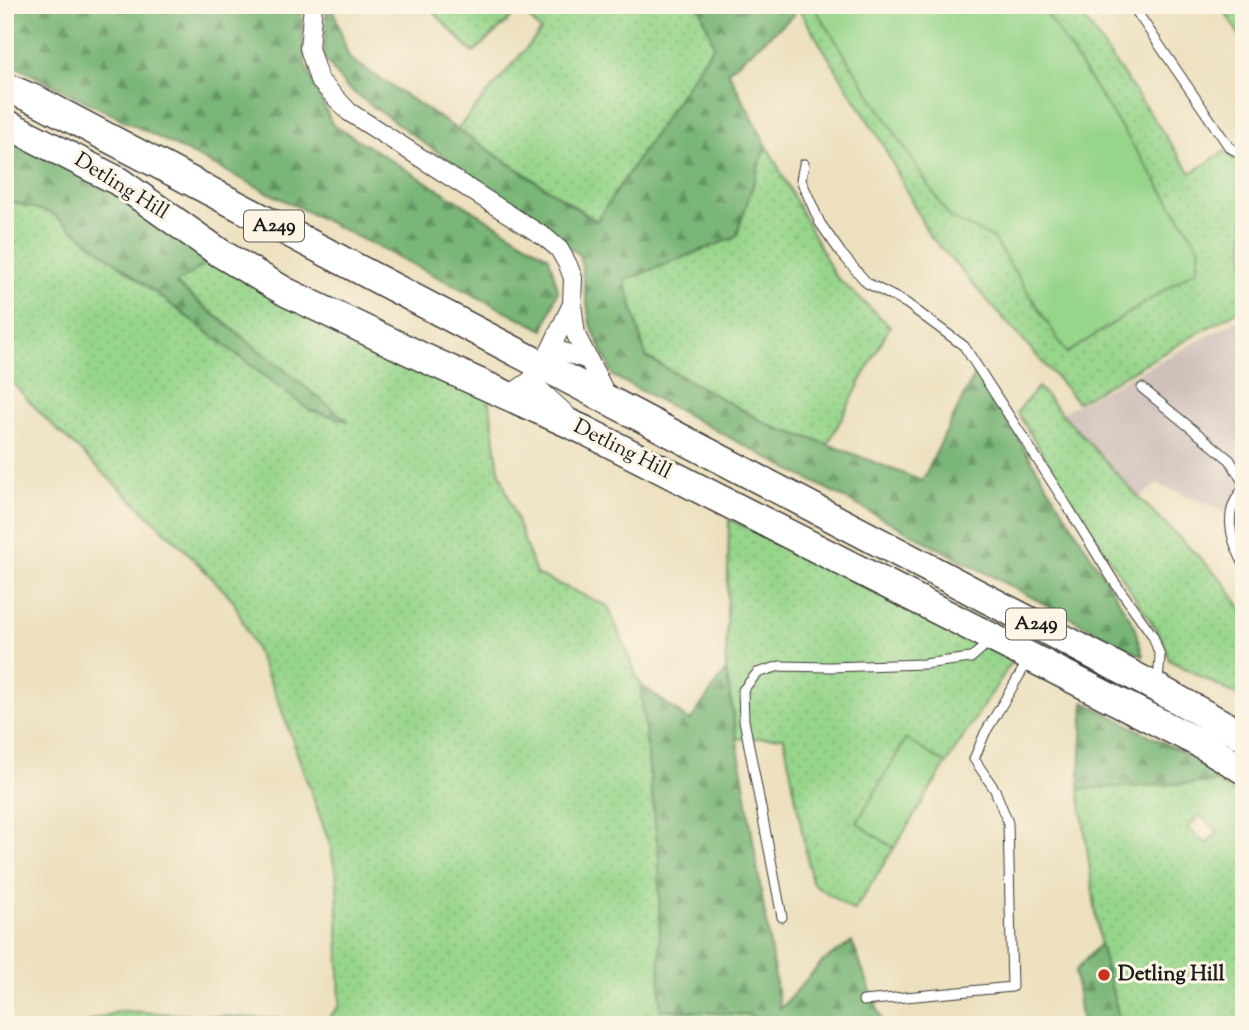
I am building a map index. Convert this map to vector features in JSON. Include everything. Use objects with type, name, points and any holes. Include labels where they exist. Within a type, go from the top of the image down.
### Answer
[{"type":"highway","name":"Detling Hill","points":[[5,87],[38,101],[533,372],[609,399],[1244,736]]},
{"type":"highway","name":"Detling Hill","points":[[5,122],[118,181],[220,253],[286,292],[422,357],[533,372],[586,431],[1205,746],[1244,770]]},
{"type":"street","points":[[313,5],[309,48],[319,80],[349,111],[553,243],[564,257],[573,278],[572,304],[576,335],[609,399]]},
{"type":"street","points":[[533,372],[572,304]]},
{"type":"street","points":[[533,372],[588,360]]},
{"type":"lane","points":[[1132,5],[1229,148],[1244,156]]},
{"type":"lane","points":[[804,164],[801,180],[821,223],[867,283],[906,303],[964,346],[1113,580],[1153,636],[1160,656],[1157,688]]},
{"type":"lane","points":[[1142,388],[1230,460],[1244,486],[1228,516],[1234,547],[1244,564]]},
{"type":"lane","points":[[782,917],[744,720],[743,690],[757,673],[780,666],[924,664],[971,658],[994,638]]},
{"type":"lane","points":[[863,1001],[1012,987],[1008,823],[995,790],[974,759],[985,733],[1031,657]]},
{"type":"shaded area","points":[[1244,317],[1244,494],[1224,511],[1157,484],[1139,498],[1061,413]]},
{"type":"green space","points":[[5,5],[287,5],[301,8],[305,64],[332,124],[549,257],[558,290],[544,330],[5,61]]},
{"type":"green space","points":[[327,5],[332,5],[349,58],[596,221],[714,45],[699,5],[787,5],[794,15],[728,71],[766,144],[736,237],[625,280],[646,357],[773,427],[828,444],[922,481],[976,371],[1134,625],[1143,656],[613,376],[590,323],[580,255],[346,87],[324,58]]},
{"type":"green space","points":[[427,5],[699,5],[714,44],[597,221],[457,129],[541,31],[521,9],[473,53]]},
{"type":"green space","points":[[796,5],[1075,5],[1191,173],[1225,151],[1235,161],[1244,165],[1244,307],[1078,402],[929,235],[882,143]]},
{"type":"green space","points":[[813,5],[1041,5],[1200,248],[1197,269],[1067,353],[993,238],[949,217]]},
{"type":"green space","points":[[1221,5],[1244,5],[1244,43]]},
{"type":"green space","points":[[5,140],[119,192],[212,259],[176,284],[348,421],[309,410],[51,213],[5,200]]},
{"type":"green space","points":[[766,144],[835,276],[890,326],[828,444],[773,427],[646,357],[624,279],[736,237]]},
{"type":"green space","points":[[5,200],[51,213],[310,410],[346,420],[175,283],[212,259],[489,397],[499,470],[536,574],[608,606],[640,684],[659,859],[661,1009],[751,1015],[757,1025],[86,1025],[91,1020],[121,1011],[315,1021],[329,1018],[340,1005],[337,878],[330,845],[277,697],[233,600],[181,546],[49,422],[5,375]]},
{"type":"green space","points":[[1038,387],[1139,498],[1222,580],[1244,612],[1244,699],[1169,660],[1163,640],[1017,412]]},
{"type":"green space","points":[[729,519],[1013,660],[946,764],[906,740],[857,823],[894,848],[854,911],[812,883],[784,737],[737,739],[726,671]]},
{"type":"green space","points":[[726,671],[780,1009],[822,962],[852,942],[884,1025],[757,1025],[751,1015],[660,1009],[659,859],[640,684],[690,721]]},
{"type":"green space","points":[[1084,702],[1221,772],[1216,782],[1079,789]]},
{"type":"green space","points":[[906,739],[946,764],[894,848],[857,823]]},
{"type":"green space","points":[[1216,782],[1244,799],[1244,1025],[1121,1025],[1100,944],[1079,789]],"holes":[[[1200,815],[1218,832],[1206,844],[1188,828]]]},
{"type":"green space","points":[[1100,944],[1121,1025],[1082,1025],[1075,971]]},
{"type":"place","name":"Detling Hill","points":[[1104,975]]}]
